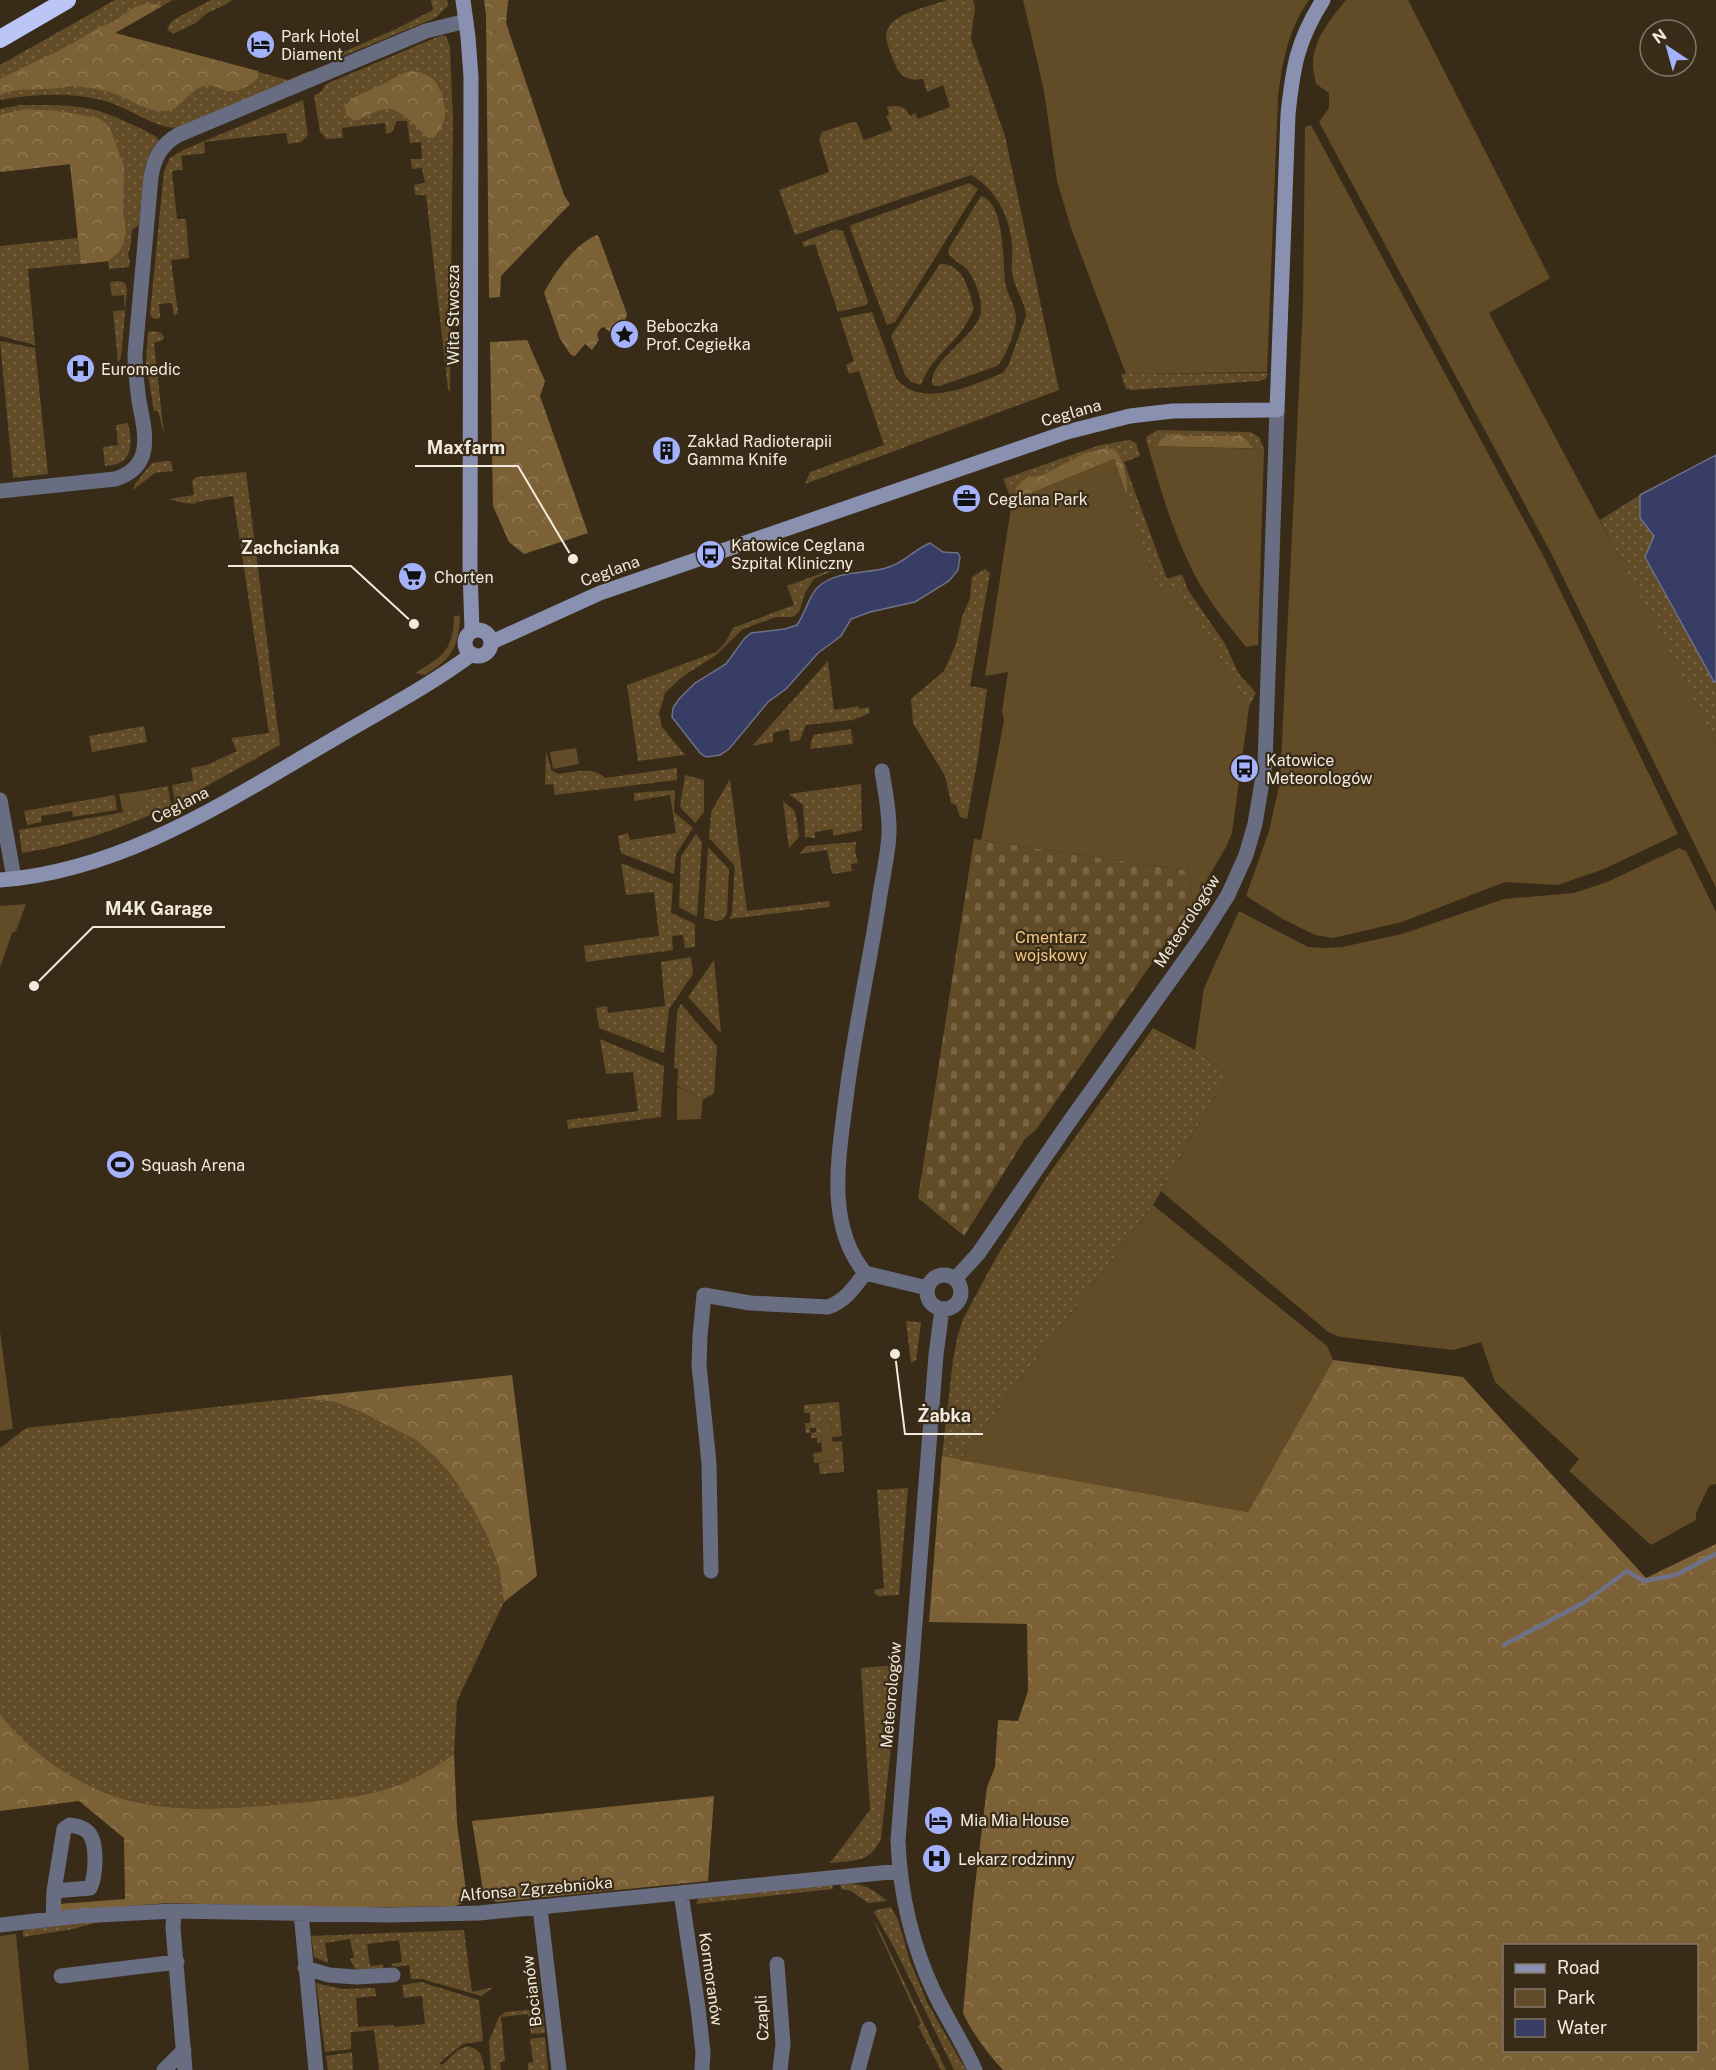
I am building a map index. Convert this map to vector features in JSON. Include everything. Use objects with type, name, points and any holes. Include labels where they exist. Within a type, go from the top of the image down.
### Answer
[{"type":"highway","points":[[0,39],[67,0]]},
{"type":"street","name":"Wita Stwosza","points":[[463,0],[471,87],[470,569],[472,631]]},
{"type":"street","points":[[1277,410],[1288,114],[1298,48],[1309,22],[1323,0]]},
{"type":"street","points":[[0,491],[115,479],[131,472],[143,455],[145,439],[135,374],[135,354],[151,177],[155,159],[165,144],[184,132],[426,31],[466,21]]},
{"type":"street","name":"Ceglana","points":[[492,642],[570,605],[608,590],[1067,432],[1130,416],[1173,411],[1277,410]]},
{"type":"street","name":"Meteorologów","points":[[955,1280],[978,1254],[1202,936],[1228,896],[1244,861],[1258,812],[1265,764],[1277,410]]},
{"type":"street","points":[[472,631],[484,631],[491,637],[492,642],[486,654],[478,656],[467,650],[465,642],[472,631]]},
{"type":"street","name":"Ceglana","points":[[0,800],[7,879],[89,862],[166,833],[208,812],[424,686],[471,654]]},
{"type":"street","points":[[882,771],[889,834],[878,911],[849,1069],[837,1169],[839,1200],[852,1256],[865,1273],[927,1288]]},
{"type":"street","points":[[711,1572],[709,1463],[699,1365],[704,1295],[750,1303],[828,1307],[838,1304],[846,1297],[865,1273]]},
{"type":"street","points":[[941,1275],[955,1280],[961,1290],[958,1302],[948,1309],[942,1309],[930,1302],[927,1288],[933,1280],[941,1275]]},
{"type":"street","name":"Meteorologów","points":[[942,1309],[936,1355],[898,1828],[904,1901],[921,1961],[942,2009],[975,2066]]},
{"type":"street","name":"Alfonsa Zgrzebnioka","points":[[0,1925],[174,1911],[433,1915],[540,1908],[900,1870]]},
{"type":"street","points":[[53,1919],[54,1891]]},
{"type":"street","name":"Kormoranów","points":[[681,1893],[698,2008],[703,2052],[702,2070]]},
{"type":"street","name":"Bocianów","points":[[540,1908],[560,2070]]},
{"type":"street","points":[[174,1911],[173,1928],[185,2070]]},
{"type":"street","points":[[301,1913],[316,2070]]},
{"type":"street","points":[[61,1976],[177,1962]]},
{"type":"street","name":"Czapli","points":[[777,1964],[783,2044],[780,2070]]},
{"type":"street","points":[[306,1968],[329,1975],[356,1977],[393,1975]]},
{"type":"street","points":[[858,2070],[869,2029]]},
{"type":"street","points":[[164,2070],[184,2050]]},
{"type":"green space","points":[[115,0],[173,0],[115,33],[288,80],[309,71],[311,73],[180,128],[171,128],[151,122],[112,103],[89,97],[51,95],[0,100],[0,65]]},
{"type":"green space","points":[[211,0],[232,0],[207,13],[196,23],[173,34],[167,29],[175,19]]},
{"type":"green space","points":[[431,0],[447,0],[448,6],[435,18],[331,61],[332,57],[433,10]]},
{"type":"green space","points":[[484,0],[510,0],[506,23],[564,195],[570,204],[501,276],[500,297],[489,298],[486,15]]},
{"type":"green space","points":[[947,0],[973,0],[975,8],[971,39],[1005,136],[1059,390],[805,484],[810,472],[884,445],[859,371],[849,374],[846,365],[854,361],[840,318],[872,312],[896,378],[906,387],[932,394],[962,388],[1003,373],[1008,366],[1026,316],[1013,278],[1011,234],[1008,224],[994,195],[971,175],[795,235],[779,190],[829,172],[819,139],[822,132],[852,122],[857,123],[864,140],[892,130],[886,116],[889,115],[887,107],[901,107],[910,116],[915,113],[918,119],[950,107],[943,85],[927,92],[923,79],[911,79],[901,74],[886,36],[889,27],[897,19],[910,12]]},
{"type":"green space","points":[[1023,0],[1309,0],[1296,23],[1287,47],[1278,98],[1267,372],[1126,374],[1071,228],[1057,181],[1044,91]]},
{"type":"green space","points":[[1346,0],[1408,0],[1550,278],[1489,313],[1670,652],[1716,744],[1716,888],[1552,555],[1319,122],[1329,108],[1329,93],[1316,84],[1313,67],[1314,55],[1319,38]]},
{"type":"green space","points":[[148,3],[162,6],[115,33],[258,71],[256,80],[233,91],[212,86],[200,88],[176,107],[164,111],[144,107],[108,92],[79,87],[17,90],[0,95],[0,79],[70,45],[135,7]]},
{"type":"green space","points":[[442,35],[446,36],[450,47],[453,121],[450,393],[426,195],[415,195],[414,185],[425,183],[422,168],[412,169],[411,159],[422,159],[421,142],[410,143],[407,121],[397,121],[392,132],[386,134],[385,123],[342,128],[343,138],[327,139],[320,132],[314,95],[320,93],[326,84]]},
{"type":"green space","points":[[412,71],[423,73],[431,78],[442,95],[445,118],[433,138],[428,138],[395,110],[381,110],[355,121],[346,115],[345,107],[355,97]]},
{"type":"green space","points":[[303,100],[308,135],[301,142],[288,144],[286,133],[204,142],[205,153],[181,156],[183,170],[172,171],[177,219],[186,219],[189,258],[171,260],[178,313],[174,316],[172,303],[159,304],[160,317],[152,318],[150,314],[164,171],[170,158],[183,150]]},
{"type":"green space","points":[[20,105],[67,106],[95,110],[133,125],[159,140],[145,166],[139,225],[132,230],[128,254],[129,267],[109,269],[108,261],[28,269],[35,345],[0,336],[0,246],[78,238],[70,164],[0,172],[0,109]]},
{"type":"green space","points":[[25,109],[57,111],[98,118],[110,128],[124,166],[123,213],[126,232],[119,252],[108,261],[81,264],[70,164],[0,172],[0,115]]},
{"type":"green space","points":[[1311,125],[1545,559],[1678,834],[1604,869],[1558,885],[1505,882],[1402,922],[1333,938],[1315,935],[1283,919],[1246,896],[1269,831],[1280,782],[1303,306],[1305,127]]},
{"type":"green space","points":[[969,183],[978,189],[895,322],[887,325],[850,228],[851,225]]},
{"type":"green space","points":[[981,196],[995,209],[999,221],[1005,282],[1016,314],[1014,330],[1007,351],[997,366],[940,386],[933,386],[932,377],[936,368],[971,330],[981,311],[979,293],[971,275],[948,253]]},
{"type":"green space","points":[[836,229],[843,231],[868,301],[866,305],[838,312],[815,244],[804,247],[802,242]]},
{"type":"green space","points":[[597,235],[627,314],[621,333],[612,334],[604,327],[601,328],[597,334],[599,340],[592,350],[585,344],[575,356],[571,355],[560,339],[544,293],[553,277],[573,252]]},
{"type":"green space","points":[[940,264],[955,268],[960,273],[974,309],[959,335],[931,365],[921,385],[911,382],[905,375],[891,336]]},
{"type":"green space","points":[[110,282],[125,283],[127,289],[121,358],[118,362],[113,311],[125,310],[124,295],[112,296]]},
{"type":"green space","points":[[155,331],[164,337],[163,340],[154,343],[164,434],[158,411],[154,411],[146,363],[148,332]]},
{"type":"green space","points":[[527,340],[545,381],[540,396],[588,533],[524,554],[509,542],[493,506],[490,342]]},
{"type":"green space","points":[[0,341],[35,348],[48,474],[13,478]]},
{"type":"green space","points":[[1268,373],[1266,379],[1259,381],[1132,390],[1126,389],[1121,374]]},
{"type":"green space","points":[[128,423],[129,452],[121,462],[105,466],[103,447],[118,445],[116,425]]},
{"type":"green space","points":[[1158,430],[1250,432],[1259,437],[1264,449],[1148,446],[1146,437]]},
{"type":"green space","points":[[1172,434],[1241,436],[1249,442],[1250,448],[1157,446],[1162,438]]},
{"type":"green space","points":[[1130,440],[1136,443],[1140,456],[1124,462],[1167,579],[1182,574],[1188,590],[1225,644],[1239,674],[1256,693],[1249,707],[1176,586],[1159,593],[1114,459],[1012,501],[1003,479],[1100,445]]},
{"type":"green space","points":[[1148,446],[1264,449],[1258,645],[1246,647],[1221,616],[1199,583],[1175,532]]},
{"type":"green space","points":[[1105,448],[1114,449],[1120,457],[1126,477],[1126,494],[1114,459],[1012,501],[1016,496],[1017,486],[1026,478],[1043,475],[1083,454]]},
{"type":"green space","points":[[1114,459],[1159,592],[1176,586],[1249,707],[1232,833],[1193,904],[1189,871],[981,840],[1004,720],[1002,711],[1008,672],[985,676],[1012,501]]},
{"type":"green space","points":[[171,461],[173,471],[155,473],[133,490],[135,484],[152,463]]},
{"type":"green space","points":[[246,472],[280,745],[175,804],[172,785],[193,781],[191,768],[207,765],[237,751],[231,738],[269,733],[233,496],[195,504],[169,499],[194,495],[192,481],[196,477]]},
{"type":"green space","points":[[1640,495],[1640,518],[1654,536],[1645,558],[1716,682],[1716,744],[1600,520]]},
{"type":"green space","points":[[833,569],[814,579],[806,591],[799,612],[792,617],[776,617],[743,629],[716,655],[682,677],[665,693],[659,713],[662,727],[685,755],[638,761],[627,685],[716,652],[725,643],[733,628],[794,605],[787,586]]},
{"type":"green space","points":[[985,569],[990,573],[970,686],[987,689],[967,819],[960,817],[956,805],[951,803],[945,776],[913,723],[911,699],[944,671],[956,644],[962,617],[970,598],[972,577]]},
{"type":"green space","points":[[454,616],[460,616],[458,636],[448,657],[425,675],[415,673],[445,651],[449,645]]},
{"type":"green space","points":[[828,661],[834,710],[859,706],[859,709],[869,707],[870,713],[853,720],[806,725],[800,740],[790,742],[789,729],[773,733],[773,742],[752,746]]},
{"type":"green space","points":[[144,726],[147,742],[92,752],[89,736]]},
{"type":"green space","points":[[851,729],[853,744],[810,749],[813,735]]},
{"type":"green space","points":[[576,748],[579,764],[553,769],[550,752]]},
{"type":"green space","points":[[546,750],[551,770],[558,774],[589,771],[605,778],[677,768],[677,780],[555,795],[553,784],[545,785]]},
{"type":"green space","points":[[685,775],[704,780],[704,812],[695,823],[680,807]]},
{"type":"green space","points":[[730,779],[747,911],[829,901],[830,907],[729,919],[732,913],[735,866],[709,838],[711,812]]},
{"type":"green space","points":[[861,784],[862,830],[833,836],[833,829],[815,832],[815,838],[805,837],[803,805],[789,794]]},
{"type":"green space","points":[[168,786],[171,806],[98,835],[22,853],[19,830],[143,809],[140,791]]},
{"type":"green space","points":[[675,790],[674,812],[693,828],[676,854],[674,874],[621,853],[618,836],[628,833],[630,840],[676,833],[670,795],[634,801],[634,793]]},
{"type":"green space","points":[[140,791],[144,809],[123,813],[119,794]]},
{"type":"green space","points":[[115,795],[117,810],[73,817],[72,811],[41,816],[42,822],[27,825],[24,811]]},
{"type":"green space","points":[[783,801],[795,811],[799,837],[789,848]]},
{"type":"green space","points":[[696,834],[702,842],[697,917],[679,907],[681,856]]},
{"type":"green space","name":"Cmentarz wojskowy","points":[[974,839],[1189,871],[1193,904],[1036,1130],[1025,1139],[964,1236],[918,1198]]},
{"type":"green space","points":[[856,842],[855,852],[858,863],[851,864],[852,871],[832,874],[827,850],[799,854],[806,846]]},
{"type":"green space","points":[[708,847],[729,869],[727,914],[722,920],[715,921],[704,918]]},
{"type":"green space","points":[[1679,848],[1686,851],[1716,912],[1716,1484],[1709,1486],[1696,1513],[1696,1520],[1651,1545],[1569,1471],[1579,1459],[1495,1382],[1481,1342],[1454,1350],[1340,1337],[1328,1332],[1161,1191],[1228,1073],[1195,1050],[1204,988],[1239,911],[1308,947],[1342,947],[1402,934],[1504,899],[1574,893],[1607,882]]},
{"type":"green space","points":[[621,863],[673,884],[671,913],[695,924],[695,947],[685,948],[683,935],[672,936],[673,950],[586,962],[584,946],[659,936],[654,892],[626,895]]},
{"type":"green space","points":[[26,904],[16,931],[12,933],[0,968],[0,906]]},
{"type":"green space","points":[[691,957],[693,974],[669,1009],[664,1053],[599,1028],[596,1008],[607,1006],[608,1013],[665,1006],[661,962]]},
{"type":"green space","points":[[714,960],[721,1033],[688,997]]},
{"type":"green space","points":[[681,1004],[717,1046],[714,1093],[704,1099],[677,1086],[678,1069],[674,1068],[677,1011]]},
{"type":"green space","points":[[1153,1028],[1195,1050],[1228,1073],[1153,1205],[960,1460],[942,1456],[953,1360],[963,1319],[997,1256],[1044,1181]]},
{"type":"green space","points":[[600,1039],[664,1066],[661,1117],[568,1129],[567,1120],[638,1111],[633,1072],[606,1074]]},
{"type":"green space","points":[[677,1087],[703,1098],[701,1119],[677,1120]]},
{"type":"green space","points":[[1153,1205],[1327,1346],[1333,1360],[1248,1512],[960,1460]]},
{"type":"green space","points":[[906,1321],[921,1323],[916,1360],[911,1363]]},
{"type":"green space","points":[[0,1331],[13,1429],[0,1431]]},
{"type":"green space","points":[[1333,1360],[1463,1377],[1646,1578],[1716,1544],[1716,2070],[1003,2070],[976,2036],[963,2013],[973,1902],[987,1787],[995,1767],[998,1720],[1018,1721],[1028,1691],[1027,1624],[929,1622],[942,1456],[1248,1512]]},
{"type":"green space","points":[[512,1375],[537,1576],[504,1602],[499,1568],[489,1540],[452,1476],[436,1458],[416,1440],[361,1412],[335,1402],[297,1398]]},
{"type":"green space","points":[[297,1398],[335,1402],[361,1412],[416,1440],[452,1476],[489,1540],[499,1568],[504,1602],[457,1701],[454,1754],[415,1778],[378,1791],[331,1800],[206,1809],[160,1806],[117,1797],[85,1783],[52,1764],[23,1739],[0,1713],[0,1448],[26,1428]]},
{"type":"green space","points":[[839,1402],[842,1436],[832,1437],[831,1422],[825,1423],[820,1417],[822,1442],[817,1443],[817,1438],[811,1438],[811,1433],[816,1432],[816,1428],[810,1428],[810,1433],[806,1433],[805,1423],[810,1423],[810,1413],[804,1413],[804,1405]]},
{"type":"green space","points":[[820,1417],[825,1417],[825,1423],[831,1422],[834,1461],[814,1463],[813,1453],[822,1452]]},
{"type":"green space","points":[[842,1441],[844,1472],[820,1474],[819,1463],[834,1461],[832,1442]]},
{"type":"green space","points":[[908,1488],[899,1595],[879,1596],[874,1590],[884,1588],[877,1490]]},
{"type":"green space","points":[[897,1665],[895,1676],[897,1692],[881,1839],[866,1857],[854,1861],[830,1863],[870,1810],[861,1668]]},
{"type":"green space","points":[[0,1713],[37,1752],[69,1774],[117,1797],[160,1806],[229,1808],[354,1796],[407,1782],[454,1754],[457,1823],[467,1898],[463,1903],[455,1906],[339,1908],[169,1903],[59,1911],[59,1904],[125,1899],[124,1838],[79,1801],[0,1811]]},
{"type":"green space","points":[[714,1796],[708,1881],[497,1902],[484,1897],[472,1821]]},
{"type":"green space","points":[[840,1883],[866,1887],[887,1901],[868,1903],[851,1891],[841,1889]]},
{"type":"green space","points":[[832,1884],[833,1889],[696,1904],[702,1898]]},
{"type":"green space","points":[[891,1907],[898,1920],[910,1961],[928,2004],[966,2070],[954,2070],[897,1953],[874,1912]]},
{"type":"green space","points":[[106,1920],[73,1929],[23,1937],[23,1930]]},
{"type":"green space","points":[[873,1920],[946,2070],[941,2070],[918,2026],[921,2024]]},
{"type":"green space","points":[[464,1930],[472,1992],[494,1987],[481,1996],[422,1979],[411,1979],[409,1965],[395,1967],[391,1964],[402,1962],[399,1940],[367,1944],[370,1966],[383,1965],[384,1972],[355,1969],[350,1959],[354,1958],[350,1939],[325,1943],[328,1963],[314,1957],[311,1936]]},
{"type":"green space","points":[[16,1934],[29,2070],[0,2070],[0,1936]]},
{"type":"green space","points":[[421,1982],[479,2000],[483,2041],[463,2044],[439,2063],[442,2065],[458,2050],[467,2046],[480,2054],[484,2070],[379,2070],[374,2030],[351,2032],[351,2049],[325,2052],[316,1983],[343,1989],[375,1988],[376,1996],[356,1998],[358,2027],[393,2025],[394,2027],[425,2024],[422,1996],[404,1998],[402,1985]]},
{"type":"green space","points":[[539,2009],[543,2014],[545,2033],[531,2034],[528,2014],[501,2017],[505,2061],[500,2062],[501,2070],[491,2070],[489,2041],[499,2017],[505,2012]]},
{"type":"green space","points":[[545,2037],[548,2070],[528,2070],[528,2063],[533,2062],[530,2039]]},
{"type":"green space","points":[[352,2052],[353,2070],[328,2070],[326,2056]]},
{"type":"water","points":[[1716,455],[1716,682],[1714,682],[1645,557],[1654,536],[1640,518],[1640,495]]},
{"type":"water","points":[[930,543],[943,552],[958,553],[960,557],[958,570],[949,581],[915,602],[870,612],[851,619],[841,636],[818,653],[786,689],[768,702],[729,749],[720,755],[706,757],[700,753],[672,717],[673,708],[679,699],[695,683],[726,664],[751,633],[785,629],[797,625],[814,591],[825,582],[842,575],[889,567]]},
{"type":"waterway","points":[[1504,1645],[1585,1602],[1627,1571],[1644,1581],[1676,1575],[1716,1554]]},
{"type":"place","name":"Park Hotel Diament","points":[[260,45]]},
{"type":"place","name":"Beboczka Prof. Cegiełka","points":[[625,335]]},
{"type":"place","name":"Euromedic","points":[[80,369]]},
{"type":"place","name":"Zakład Radioterapii Gamma Knife","points":[[666,450]]},
{"type":"place","name":"Ceglana Park","points":[[967,499]]},
{"type":"place","name":"Katowice Ceglana Szpital Kliniczny","points":[[710,554]]},
{"type":"place","name":"Maxfarm","points":[[573,559]]},
{"type":"place","name":"Chorten","points":[[413,577]]},
{"type":"place","name":"Zachcianka","points":[[414,624]]},
{"type":"place","name":"Katowice Meteorologów","points":[[1245,769]]},
{"type":"place","name":"M4K Garage","points":[[34,986]]},
{"type":"place","name":"Squash Arena","points":[[120,1165]]},
{"type":"place","name":"Żabka","points":[[895,1354]]},
{"type":"place","name":"Mia Mia House","points":[[939,1820]]},
{"type":"place","name":"Lekarz rodzinny","points":[[937,1859]]}]
